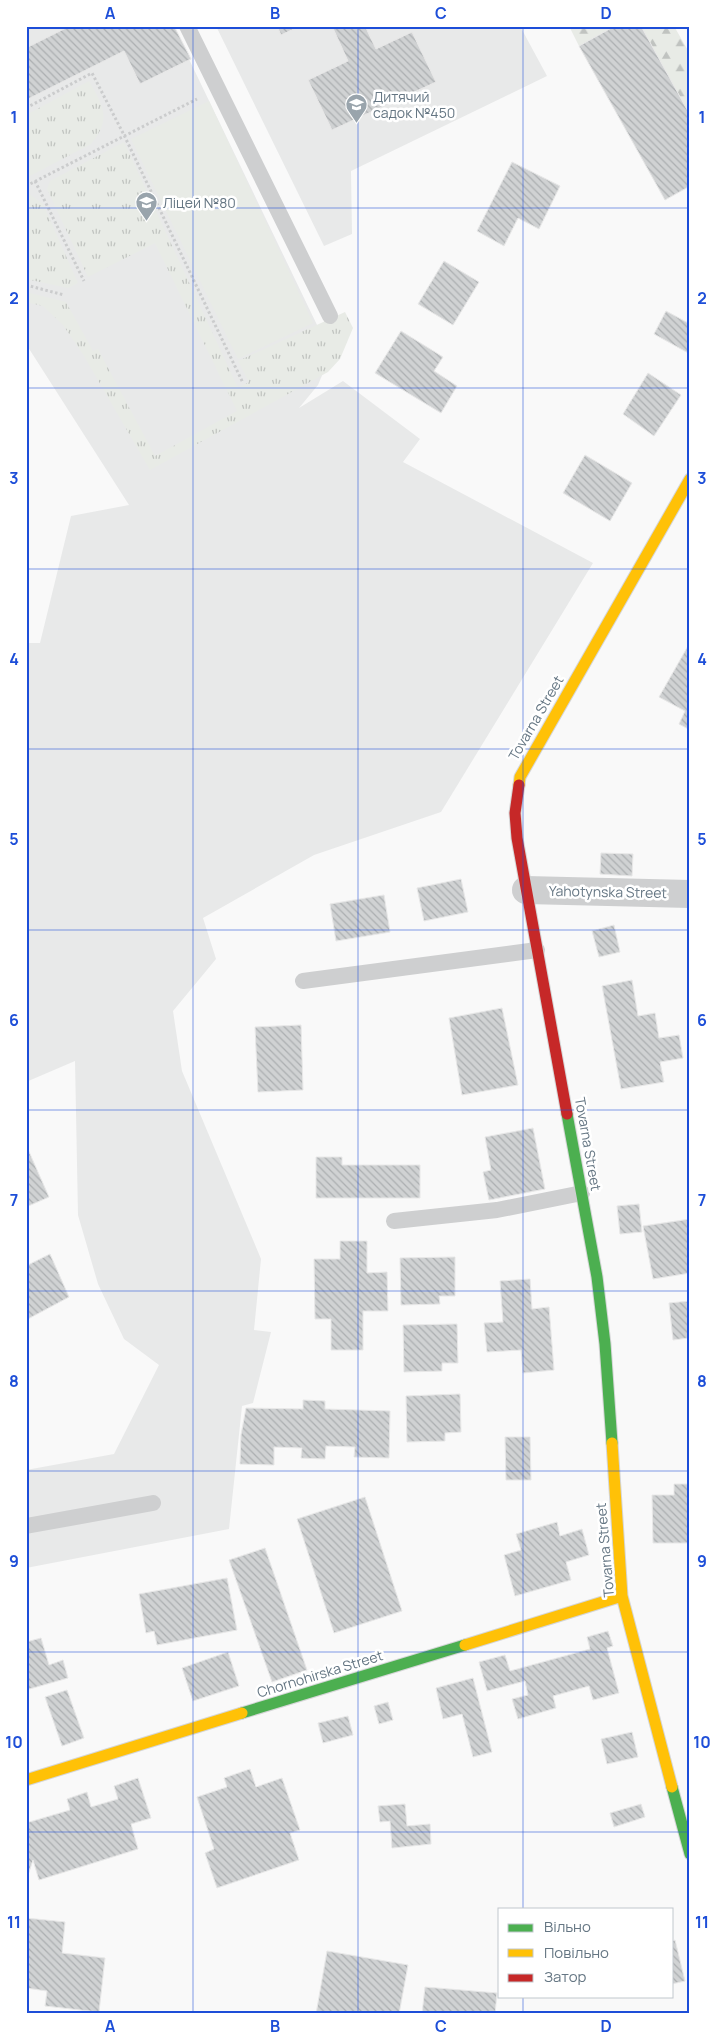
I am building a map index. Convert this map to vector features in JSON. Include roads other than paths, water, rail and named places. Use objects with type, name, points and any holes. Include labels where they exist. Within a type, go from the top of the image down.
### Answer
[{"type":"street","name":"Tovarna Street","points":[[690,479],[520,777],[514,813],[526,890],[597,1277],[605,1344],[622,1596],[690,1854]]},
{"type":"street","name":"Yahotynska Street","points":[[526,890],[690,894]]},
{"type":"street","name":"Chornohirska Street","points":[[26,1780],[622,1596]]},
{"type":"lane","points":[[187,26],[330,316]]},
{"type":"lane","points":[[302,981],[538,950]]},
{"type":"lane","points":[[394,1221],[497,1210],[582,1193]]},
{"type":"lane","points":[[26,1526],[153,1503]]},
{"type":"place","name":"Дитячий садок №450","points":[[357,124]]},
{"type":"place","name":"Ліцей №80","points":[[147,222]]}]
